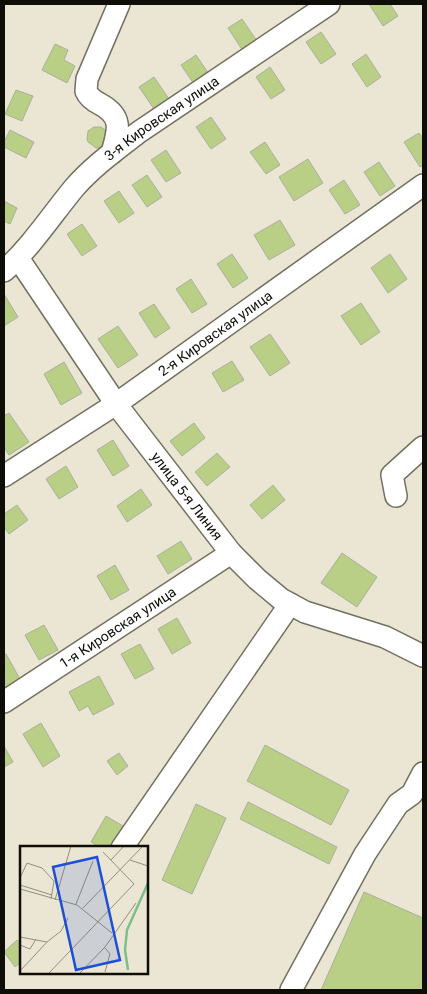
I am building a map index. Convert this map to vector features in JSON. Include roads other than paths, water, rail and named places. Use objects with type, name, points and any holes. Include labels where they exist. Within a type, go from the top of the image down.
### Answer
[{"type":"street","points":[[112,153],[118,133],[117,121],[111,111],[93,101],[86,91],[86,79],[119,4]]},
{"type":"street","name":"3-я Кировская улица","points":[[11,264],[76,186],[112,153],[139,132],[329,4]]},
{"type":"street","name":"2-я Кировская улица","points":[[4,476],[116,404],[423,185]]},
{"type":"street","name":"улица 5-я Линия","points":[[11,264],[231,553],[257,579],[281,599],[304,612],[385,638],[423,656]]},
{"type":"street","points":[[396,496],[392,475],[423,447]]},
{"type":"street","name":"1-я Кировская улица","points":[[4,702],[231,553]]},
{"type":"street","points":[[123,846],[290,604]]},
{"type":"street","points":[[291,990],[365,854],[398,804],[412,794],[423,773]]}]
